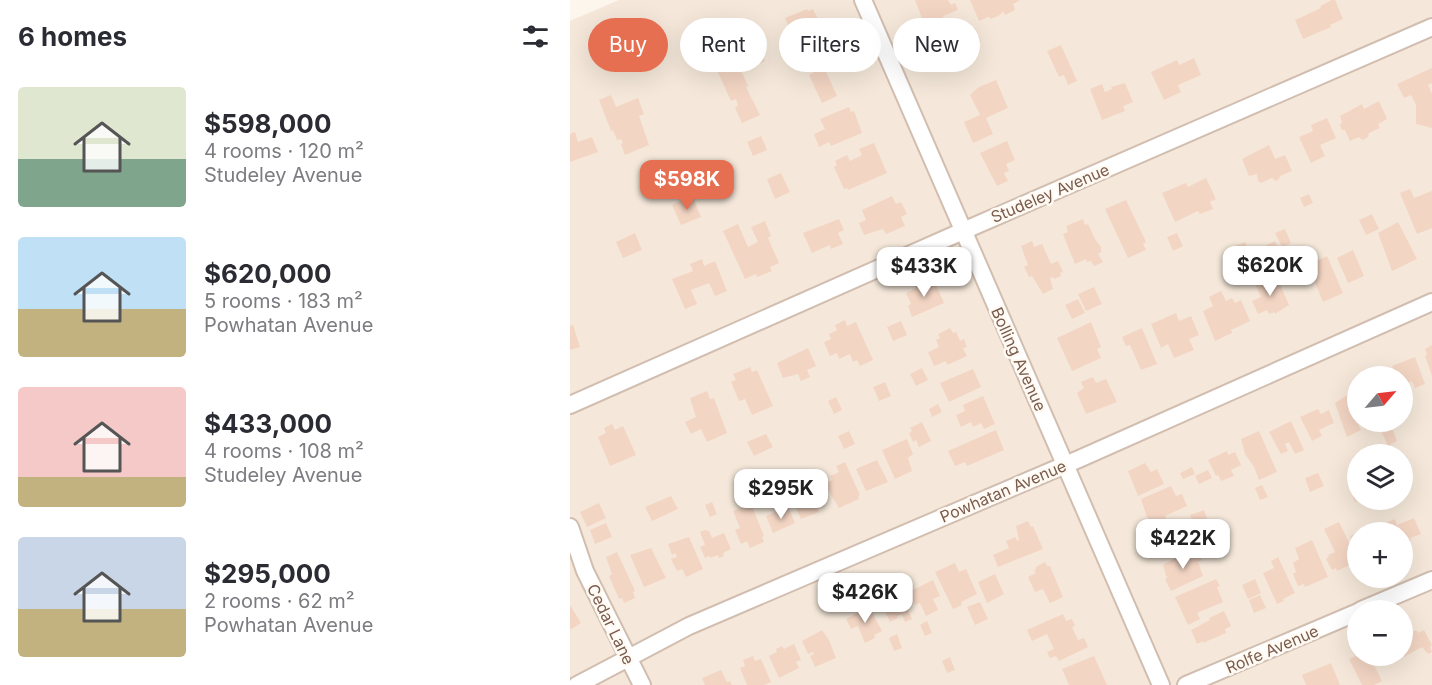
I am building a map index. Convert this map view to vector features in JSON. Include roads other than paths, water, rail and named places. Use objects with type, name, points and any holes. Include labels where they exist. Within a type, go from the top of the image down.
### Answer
[{"type":"street","name":"Bolling Avenue","points":[[863,0],[1161,685]]},
{"type":"street","name":"Studeley Avenue","points":[[570,405],[1432,27]]},
{"type":"street","name":"Powhatan Avenue","points":[[577,685],[689,626],[1066,465],[1432,302]]},
{"type":"street","name":"Cedar Lane","points":[[570,527],[585,571],[642,685]]},
{"type":"street","name":"Rolfe Avenue","points":[[1385,600],[1432,580]]},
{"type":"street","name":"Rolfe Avenue","points":[[1186,685],[1347,616]]}]
